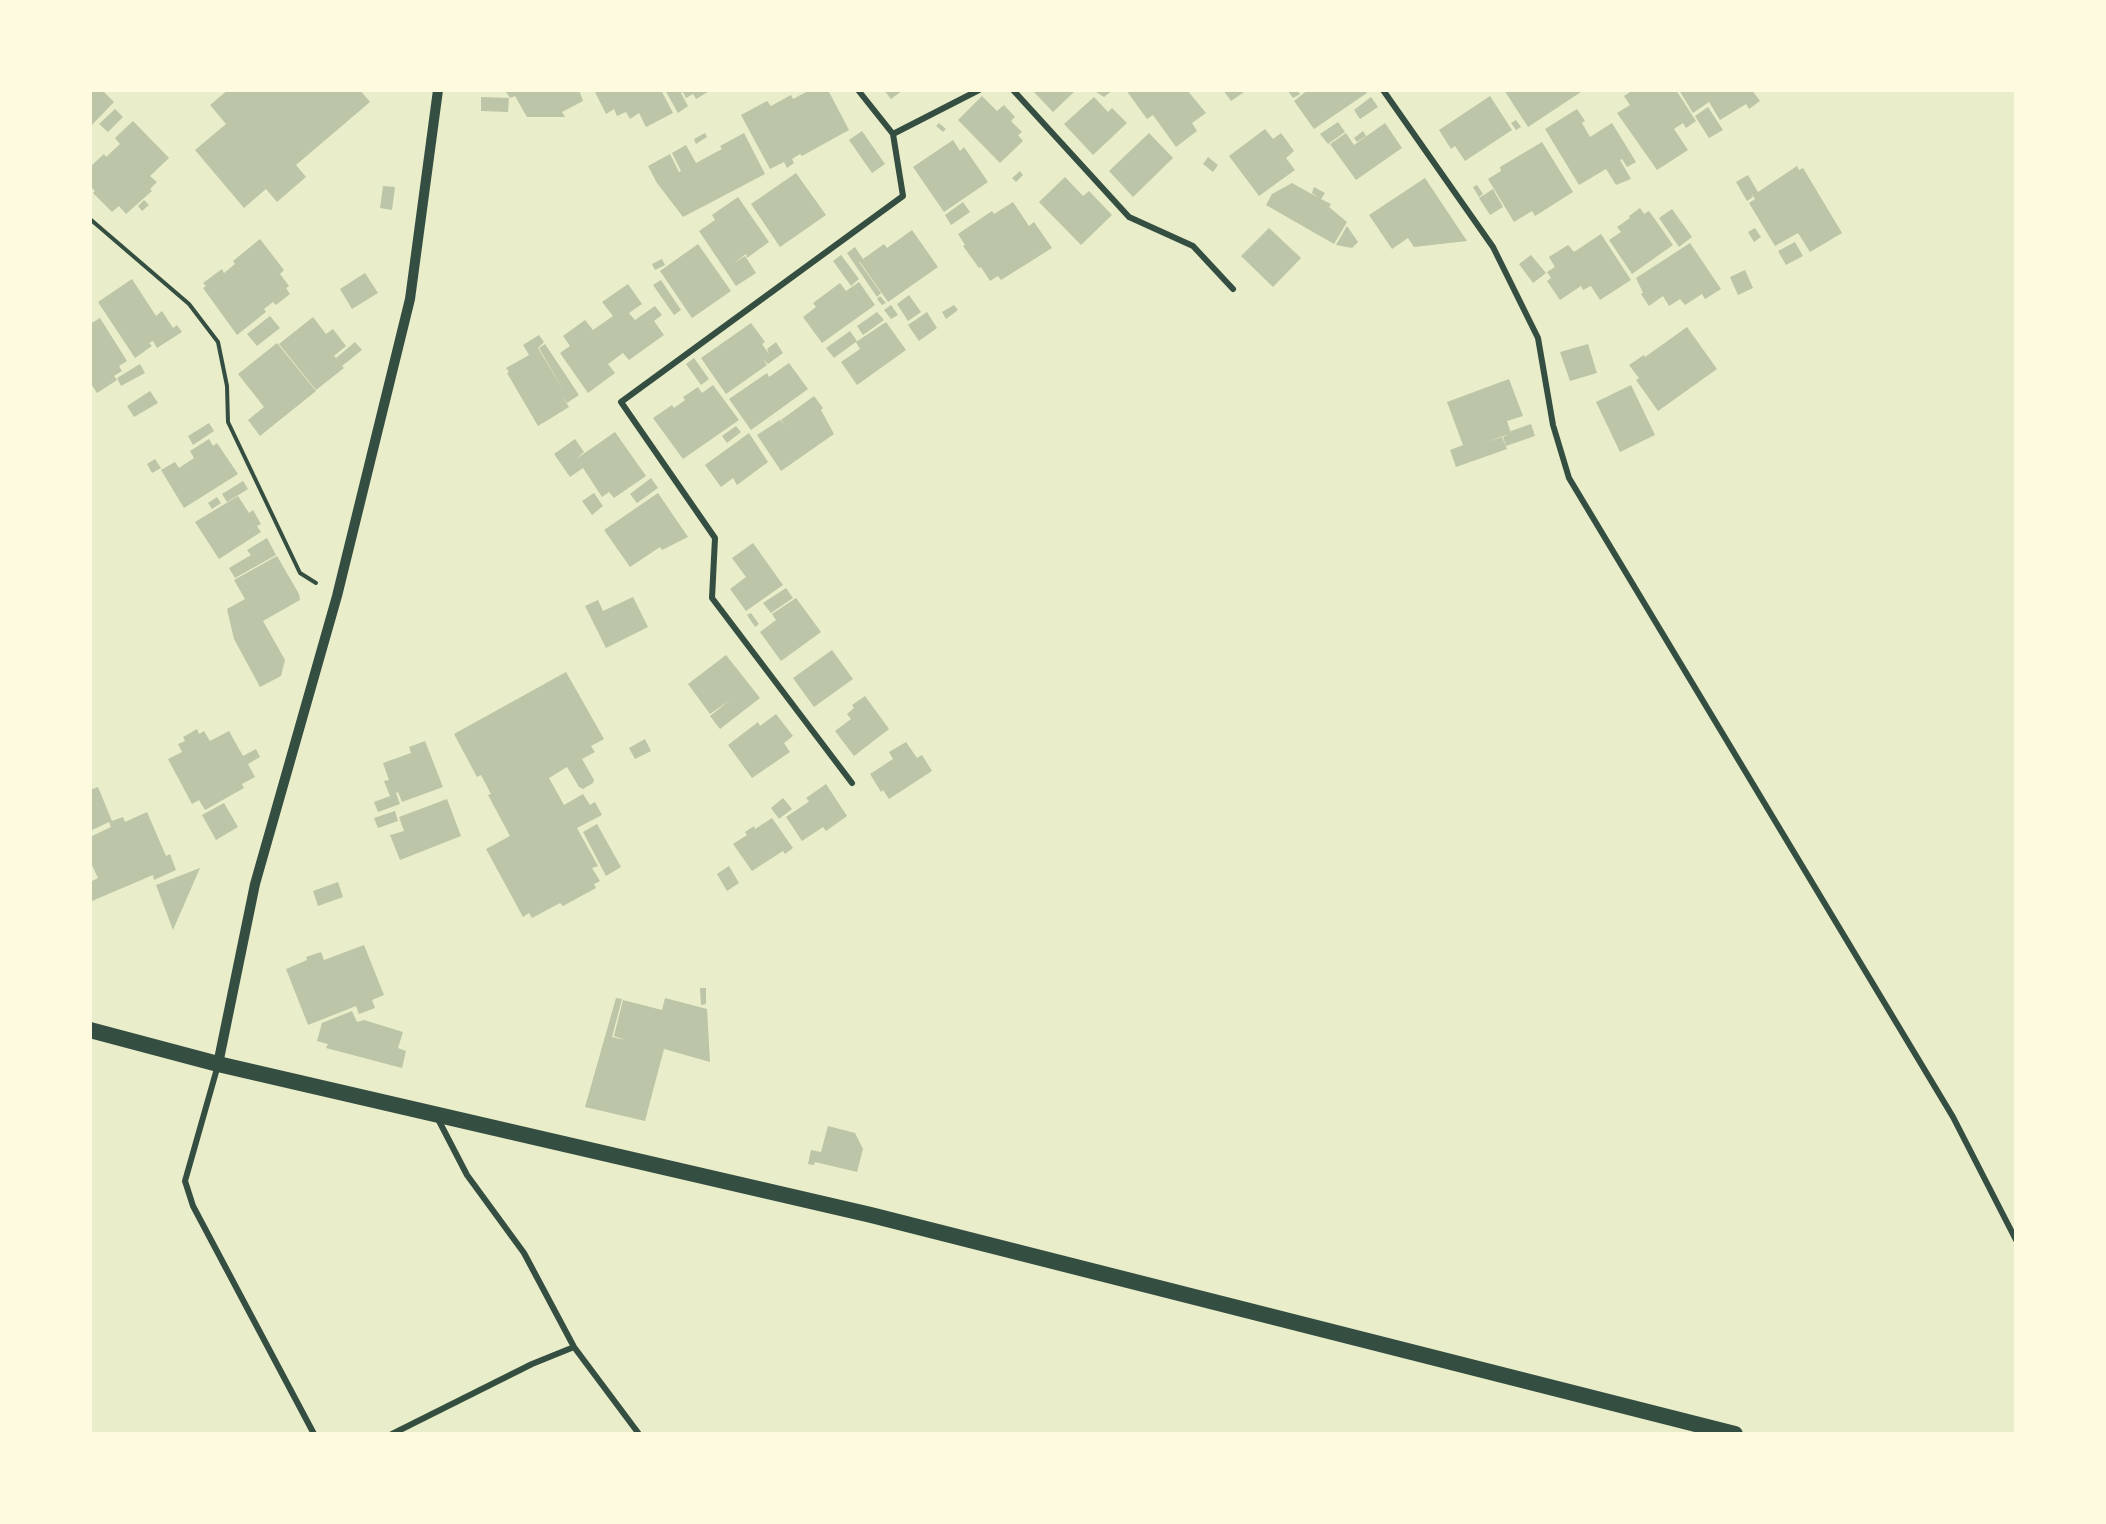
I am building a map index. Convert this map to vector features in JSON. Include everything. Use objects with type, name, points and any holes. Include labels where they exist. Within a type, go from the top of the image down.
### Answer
[{"type":"highway","points":[[90,1030],[218,1064],[436,1116],[871,1215],[1735,1434]]},
{"type":"street","points":[[314,1434],[193,1206],[185,1181],[218,1064],[255,884],[337,596],[410,299],[438,90]]},
{"type":"street","points":[[852,783],[712,598],[715,538],[621,402],[903,196],[893,134],[858,90]]},
{"type":"street","points":[[893,134],[978,90]]},
{"type":"street","points":[[1013,90],[1129,217],[1193,246],[1233,289]]},
{"type":"street","points":[[1383,90],[1493,247],[1538,338],[1553,425],[1569,478],[1953,1117],[2016,1240]]},
{"type":"street","points":[[436,1116],[467,1175],[524,1253],[574,1347],[639,1434]]},
{"type":"street","points":[[392,1434],[532,1364],[574,1347]]},
{"type":"path","points":[[90,219],[189,304],[218,342],[226,386],[228,422],[300,573],[337,596]]},
{"type":"building","points":[[90,90],[102,90],[114,102],[90,127]]},
{"type":"building","points":[[228,90],[360,90],[370,102],[296,165],[306,177],[277,202],[266,189],[244,208],[195,150],[226,124],[210,105]]},
{"type":"building","points":[[505,90],[579,90],[583,101],[562,112],[565,117],[527,117],[515,96],[510,98]]},
{"type":"building","points":[[594,90],[661,90],[673,113],[646,127],[639,113],[630,119],[626,112],[617,116],[614,109],[606,114]]},
{"type":"building","points":[[665,90],[711,90],[696,99],[693,94],[686,98],[683,92],[681,93],[688,106],[678,113]]},
{"type":"building","points":[[810,90],[828,90],[849,130],[802,156],[800,154],[792,159],[794,163],[787,168],[784,162],[770,169],[741,115],[767,101],[771,106],[791,95],[793,99]]},
{"type":"building","points":[[884,90],[903,90],[891,99]]},
{"type":"building","points":[[1032,90],[1076,90],[1053,112]]},
{"type":"building","points":[[1093,90],[1113,90],[1104,97]]},
{"type":"building","points":[[1126,90],[1187,90],[1206,113],[1192,123],[1197,131],[1176,147],[1153,115],[1147,119]]},
{"type":"building","points":[[1223,90],[1247,90],[1231,101]]},
{"type":"building","points":[[1297,90],[1300,94],[1293,98],[1288,91]]},
{"type":"building","points":[[1308,90],[1365,90],[1367,93],[1314,129],[1294,101]]},
{"type":"building","points":[[1504,90],[1584,90],[1528,127]]},
{"type":"building","points":[[1633,90],[1676,90],[1696,121],[1686,128],[1683,123],[1674,129],[1688,150],[1657,170],[1617,113],[1630,105],[1624,96]]},
{"type":"building","points":[[1679,90],[1752,90],[1760,101],[1749,109],[1746,104],[1720,120],[1709,102],[1693,113]]},
{"type":"building","points":[[982,96],[997,111],[1004,105],[1015,117],[1011,121],[1022,132],[1018,135],[1023,141],[1000,163],[958,120]]},
{"type":"building","points":[[1490,96],[1512,130],[1465,161],[1455,146],[1451,149],[1439,130]]},
{"type":"building","points":[[481,97],[509,98],[508,112],[481,111]]},
{"type":"building","points":[[1094,97],[1108,112],[1112,108],[1127,123],[1093,155],[1064,124]]},
{"type":"building","points":[[1371,97],[1378,107],[1360,119],[1354,110]]},
{"type":"building","points":[[1708,107],[1723,130],[1709,138],[1695,116]]},
{"type":"building","points":[[115,109],[123,117],[108,132],[99,124]]},
{"type":"building","points":[[1577,109],[1585,121],[1582,123],[1590,137],[1612,123],[1636,162],[1627,167],[1622,159],[1620,160],[1631,179],[1616,185],[1606,169],[1579,185],[1545,129]]},
{"type":"building","points":[[1516,120],[1521,127],[1516,130],[1511,123]]},
{"type":"building","points":[[133,121],[169,158],[150,176],[157,182],[150,189],[152,191],[126,214],[119,206],[112,212],[93,193],[95,191],[90,186],[90,167],[120,144],[115,138]]},
{"type":"building","points":[[1338,122],[1345,132],[1328,144],[1320,134]]},
{"type":"building","points":[[939,123],[946,129],[943,132],[936,126]]},
{"type":"building","points":[[1385,123],[1402,148],[1356,180],[1330,144],[1346,133],[1354,145]]},
{"type":"building","points":[[1265,129],[1273,139],[1281,133],[1284,137],[1294,151],[1286,158],[1295,170],[1259,196],[1229,156]]},
{"type":"building","points":[[862,131],[885,164],[872,173],[849,140]]},
{"type":"building","points":[[1363,131],[1366,136],[1357,142],[1354,138]]},
{"type":"building","points":[[705,133],[707,137],[696,144],[694,139]]},
{"type":"building","points":[[744,133],[765,174],[683,217],[657,183],[648,166],[670,154],[679,172],[681,171],[672,153],[686,145],[696,163],[722,149],[720,146]]},
{"type":"building","points":[[1149,133],[1173,158],[1133,197],[1109,171]]},
{"type":"building","points":[[953,140],[960,151],[964,147],[988,182],[944,212],[913,167]]},
{"type":"building","points":[[1542,142],[1573,192],[1535,216],[1532,211],[1514,222],[1488,179],[1501,171],[1500,167]]},
{"type":"building","points":[[1208,157],[1218,165],[1213,172],[1203,164]]},
{"type":"building","points":[[1797,166],[1799,170],[1803,168],[1842,233],[1810,252],[1798,233],[1775,246],[1749,203],[1755,199],[1752,194],[1753,197],[1747,201],[1736,182],[1748,175],[1758,192]]},
{"type":"building","points":[[1020,171],[1023,175],[1016,182],[1012,178]]},
{"type":"building","points":[[796,173],[826,215],[780,247],[751,204]]},
{"type":"building","points":[[1065,177],[1083,196],[1089,191],[1112,215],[1081,245],[1039,202]]},
{"type":"building","points":[[1425,178],[1467,241],[1414,247],[1408,238],[1392,249],[1369,215]]},
{"type":"building","points":[[1292,183],[1319,198],[1312,193],[1314,187],[1325,193],[1321,199],[1331,204],[1329,207],[1347,222],[1334,244],[1266,205],[1272,194]]},
{"type":"building","points":[[1477,185],[1483,194],[1479,197],[1473,187]]},
{"type":"building","points":[[383,186],[395,187],[392,210],[380,208]]},
{"type":"building","points":[[1493,189],[1503,207],[1490,215],[1479,198]]},
{"type":"building","points":[[738,197],[769,242],[747,258],[746,254],[734,263],[745,256],[756,273],[736,286],[699,231],[715,220],[712,215]]},
{"type":"building","points":[[144,200],[149,205],[142,211],[138,206]]},
{"type":"building","points":[[963,202],[970,212],[951,225],[945,215]]},
{"type":"building","points":[[1013,202],[1029,226],[1034,222],[1052,248],[1001,280],[998,276],[990,281],[963,246],[965,245],[958,234],[992,211],[994,214]]},
{"type":"building","points":[[1640,208],[1644,214],[1649,211],[1673,245],[1632,274],[1609,240],[1621,232],[1617,227]]},
{"type":"building","points":[[1672,209],[1692,237],[1679,247],[1659,218]]},
{"type":"building","points":[[1347,226],[1358,242],[1352,248],[1336,245]]},
{"type":"building","points":[[1269,228],[1301,258],[1273,287],[1241,256]]},
{"type":"building","points":[[1755,228],[1761,237],[1754,242],[1748,232]]},
{"type":"building","points":[[912,230],[938,267],[888,302],[859,262],[881,293],[877,297],[847,253],[855,247],[863,259],[884,244],[887,248]]},
{"type":"building","points":[[1601,234],[1631,280],[1600,300],[1591,286],[1583,290],[1581,286],[1560,300],[1547,281],[1551,278],[1547,272],[1555,267],[1549,257],[1568,245],[1574,252]]},
{"type":"building","points":[[260,239],[284,270],[280,274],[289,286],[286,288],[290,294],[276,305],[273,302],[264,309],[266,312],[237,335],[203,288],[206,286],[203,283],[222,269],[224,273],[235,264],[233,261]]},
{"type":"building","points":[[1795,242],[1803,256],[1786,265],[1778,251]]},
{"type":"building","points":[[1690,243],[1721,289],[1705,299],[1702,294],[1685,305],[1680,299],[1669,306],[1663,296],[1649,306],[1641,294],[1643,293],[1636,278]]},
{"type":"building","points":[[698,244],[731,291],[692,318],[660,271]]},
{"type":"building","points":[[841,255],[859,279],[851,286],[833,261]]},
{"type":"building","points":[[1531,255],[1546,273],[1533,283],[1519,264]]},
{"type":"building","points":[[662,259],[665,265],[655,270],[652,264]]},
{"type":"building","points":[[1745,270],[1753,288],[1738,295],[1730,277]]},
{"type":"building","points":[[365,273],[378,293],[352,309],[340,289]]},
{"type":"building","points":[[132,279],[156,316],[162,311],[173,328],[177,325],[182,332],[157,348],[153,341],[149,343],[152,346],[135,358],[98,302]]},
{"type":"building","points":[[661,280],[681,310],[674,315],[653,285]]},
{"type":"building","points":[[859,282],[875,305],[822,343],[803,317],[816,307],[813,303],[840,283],[846,291]]},
{"type":"building","points":[[628,284],[642,304],[629,313],[635,320],[655,306],[662,315],[654,321],[664,335],[629,360],[623,353],[608,364],[615,373],[588,393],[560,353],[570,346],[563,336],[585,320],[593,330],[613,316],[602,302]]},
{"type":"building","points":[[909,295],[921,312],[908,321],[897,304]]},
{"type":"building","points":[[880,296],[886,303],[882,305],[877,299]]},
{"type":"building","points":[[891,305],[898,315],[891,319],[884,310]]},
{"type":"building","points":[[954,305],[958,310],[946,319],[942,312]]},
{"type":"building","points":[[877,312],[884,320],[863,335],[857,326]]},
{"type":"building","points":[[927,312],[937,328],[919,341],[908,325]]},
{"type":"building","points":[[270,316],[280,328],[257,346],[247,334]]},
{"type":"building","points":[[313,317],[326,334],[333,329],[346,346],[334,356],[336,358],[355,342],[362,350],[316,390],[279,344]]},
{"type":"building","points":[[100,318],[127,361],[119,366],[122,371],[114,376],[117,380],[97,393],[90,382],[90,324]]},
{"type":"building","points":[[886,322],[906,350],[857,385],[841,362],[860,349],[856,342]]},
{"type":"building","points":[[751,323],[765,342],[762,344],[769,354],[767,349],[776,342],[783,353],[768,364],[763,359],[767,365],[726,394],[701,358]]},
{"type":"building","points":[[1687,327],[1717,369],[1658,411],[1636,380],[1639,378],[1629,365],[1644,355],[1645,357]]},
{"type":"building","points":[[850,331],[857,341],[834,358],[826,348]]},
{"type":"building","points":[[539,335],[544,342],[538,348],[565,393],[539,348],[545,344],[579,395],[567,403],[561,395],[569,407],[538,426],[506,368],[529,355],[523,345]]},
{"type":"building","points":[[277,343],[316,391],[260,436],[248,420],[264,407],[238,374]]},
{"type":"building","points":[[1588,344],[1597,373],[1570,381],[1560,352]]},
{"type":"building","points":[[694,358],[709,379],[701,385],[686,364]]},
{"type":"building","points":[[789,363],[808,389],[751,430],[729,399],[767,373],[769,377]]},
{"type":"building","points":[[140,364],[145,373],[121,386],[117,378]]},
{"type":"building","points":[[1509,379],[1523,416],[1507,421],[1511,433],[1511,431],[1531,424],[1535,436],[1506,446],[1503,437],[1509,434],[1484,443],[1502,437],[1507,449],[1456,467],[1450,450],[1463,445],[1447,402]]},
{"type":"building","points":[[713,385],[739,420],[683,459],[653,418],[672,405],[674,408],[685,400],[683,397],[698,387],[702,393]]},
{"type":"building","points":[[1631,385],[1655,435],[1620,452],[1596,402]]},
{"type":"building","points":[[150,391],[158,403],[134,417],[127,406]]},
{"type":"building","points":[[814,396],[823,408],[821,410],[834,434],[781,471],[757,435],[780,420],[785,425],[781,420]]},
{"type":"building","points":[[209,423],[214,431],[193,445],[188,436]]},
{"type":"building","points":[[736,426],[741,432],[727,443],[722,436]]},
{"type":"building","points":[[615,432],[646,476],[614,498],[609,492],[602,497],[583,468],[570,477],[554,454],[575,439],[584,452],[576,459]]},
{"type":"building","points":[[749,433],[768,462],[737,485],[733,478],[721,487],[705,465]]},
{"type":"building","points":[[209,439],[213,446],[217,443],[238,474],[184,508],[161,470],[175,462],[179,468],[194,458],[190,451]]},
{"type":"building","points":[[155,459],[161,468],[152,473],[147,464]]},
{"type":"building","points":[[651,478],[658,488],[637,503],[630,494]]},
{"type":"building","points":[[243,481],[248,489],[227,502],[222,494]]},
{"type":"building","points":[[594,493],[603,506],[592,515],[582,501]]},
{"type":"building","points":[[658,493],[688,537],[662,550],[660,547],[630,567],[604,530]]},
{"type":"building","points":[[238,496],[249,513],[253,510],[261,524],[257,526],[261,532],[219,559],[195,522]]},
{"type":"building","points":[[217,497],[221,503],[212,509],[208,503]]},
{"type":"building","points":[[267,538],[276,555],[235,578],[229,568],[251,555],[247,550]]},
{"type":"building","points":[[753,543],[783,585],[746,611],[730,589],[746,577],[732,558]]},
{"type":"building","points":[[277,556],[299,594],[300,600],[263,621],[285,660],[281,676],[260,687],[234,639],[227,609],[245,599],[234,580]]},
{"type":"building","points":[[786,588],[793,598],[771,613],[763,603]]},
{"type":"building","points":[[633,597],[648,627],[606,648],[585,606],[598,600],[603,611]]},
{"type":"building","points":[[796,598],[821,632],[781,661],[760,632],[776,620],[772,614]]},
{"type":"building","points":[[751,613],[759,624],[755,627],[747,615]]},
{"type":"building","points":[[832,650],[853,679],[814,707],[793,678]]},
{"type":"building","points":[[726,655],[760,698],[720,729],[710,716],[730,700],[710,714],[688,684]]},
{"type":"building","points":[[566,672],[604,739],[591,746],[595,752],[582,759],[594,780],[593,783],[583,789],[579,787],[567,767],[549,778],[564,805],[583,794],[590,805],[595,802],[602,815],[577,828],[598,866],[592,868],[600,881],[594,884],[596,888],[563,906],[560,903],[532,918],[529,913],[523,917],[486,849],[510,836],[488,795],[491,794],[481,775],[477,777],[454,734]]},
{"type":"building","points":[[865,696],[889,729],[854,756],[835,731],[851,719],[847,714],[854,708],[852,705]]},
{"type":"building","points":[[776,714],[793,736],[784,743],[790,752],[752,778],[728,745],[758,722],[760,726]]},
{"type":"building","points":[[197,729],[199,734],[204,731],[210,741],[229,731],[243,756],[256,749],[260,757],[248,764],[255,777],[242,784],[244,788],[205,810],[199,800],[192,804],[168,759],[182,752],[178,744],[185,741],[183,737]]},
{"type":"building","points":[[645,739],[651,751],[635,759],[629,748]]},
{"type":"building","points":[[425,741],[443,787],[402,802],[398,792],[396,793],[400,804],[378,812],[374,802],[390,796],[384,781],[389,780],[383,763],[411,753],[409,747]]},
{"type":"building","points":[[906,742],[917,758],[922,755],[932,771],[889,799],[883,790],[881,792],[870,774],[893,759],[889,752]]},
{"type":"building","points":[[826,784],[847,816],[826,831],[823,827],[802,841],[786,817],[807,803],[809,801],[806,798]]},
{"type":"building","points":[[98,787],[112,821],[123,817],[125,822],[147,812],[166,856],[170,854],[176,870],[154,880],[153,875],[92,901],[90,882],[98,878],[90,861],[90,837],[111,827],[109,822],[90,831],[90,790]]},
{"type":"building","points":[[783,798],[792,809],[779,819],[771,808]]},
{"type":"building","points":[[447,799],[461,836],[400,860],[390,835],[404,831],[399,817]]},
{"type":"building","points":[[224,803],[238,827],[216,840],[202,815]]},
{"type":"building","points":[[395,811],[398,821],[378,828],[374,818]]},
{"type":"building","points":[[772,818],[793,848],[785,854],[783,851],[752,871],[733,844],[747,835],[745,832],[754,826],[755,829]]},
{"type":"building","points":[[597,824],[621,867],[606,876],[583,832]]},
{"type":"building","points":[[729,866],[739,883],[727,891],[717,874]]},
{"type":"building","points":[[200,868],[173,930],[156,885]]},
{"type":"building","points":[[338,882],[343,897],[318,906],[313,891]]},
{"type":"building","points":[[364,945],[384,995],[372,1000],[375,1008],[359,1014],[356,1006],[308,1025],[286,969],[307,960],[306,957],[321,952],[324,960]]},
{"type":"building","points":[[700,988],[706,988],[706,1004],[701,1005]]},
{"type":"building","points":[[616,998],[622,999],[612,1037],[625,1040],[614,1036],[623,1000],[662,1010],[665,998],[707,1009],[710,1062],[664,1049],[645,1121],[585,1107]]},
{"type":"building","points":[[352,1011],[357,1022],[364,1020],[403,1032],[398,1048],[406,1051],[402,1068],[326,1048],[328,1044],[317,1041],[322,1023]]},
{"type":"building","points":[[828,1126],[855,1133],[863,1149],[857,1172],[815,1162],[814,1165],[808,1164],[811,1150],[821,1152]]}]
